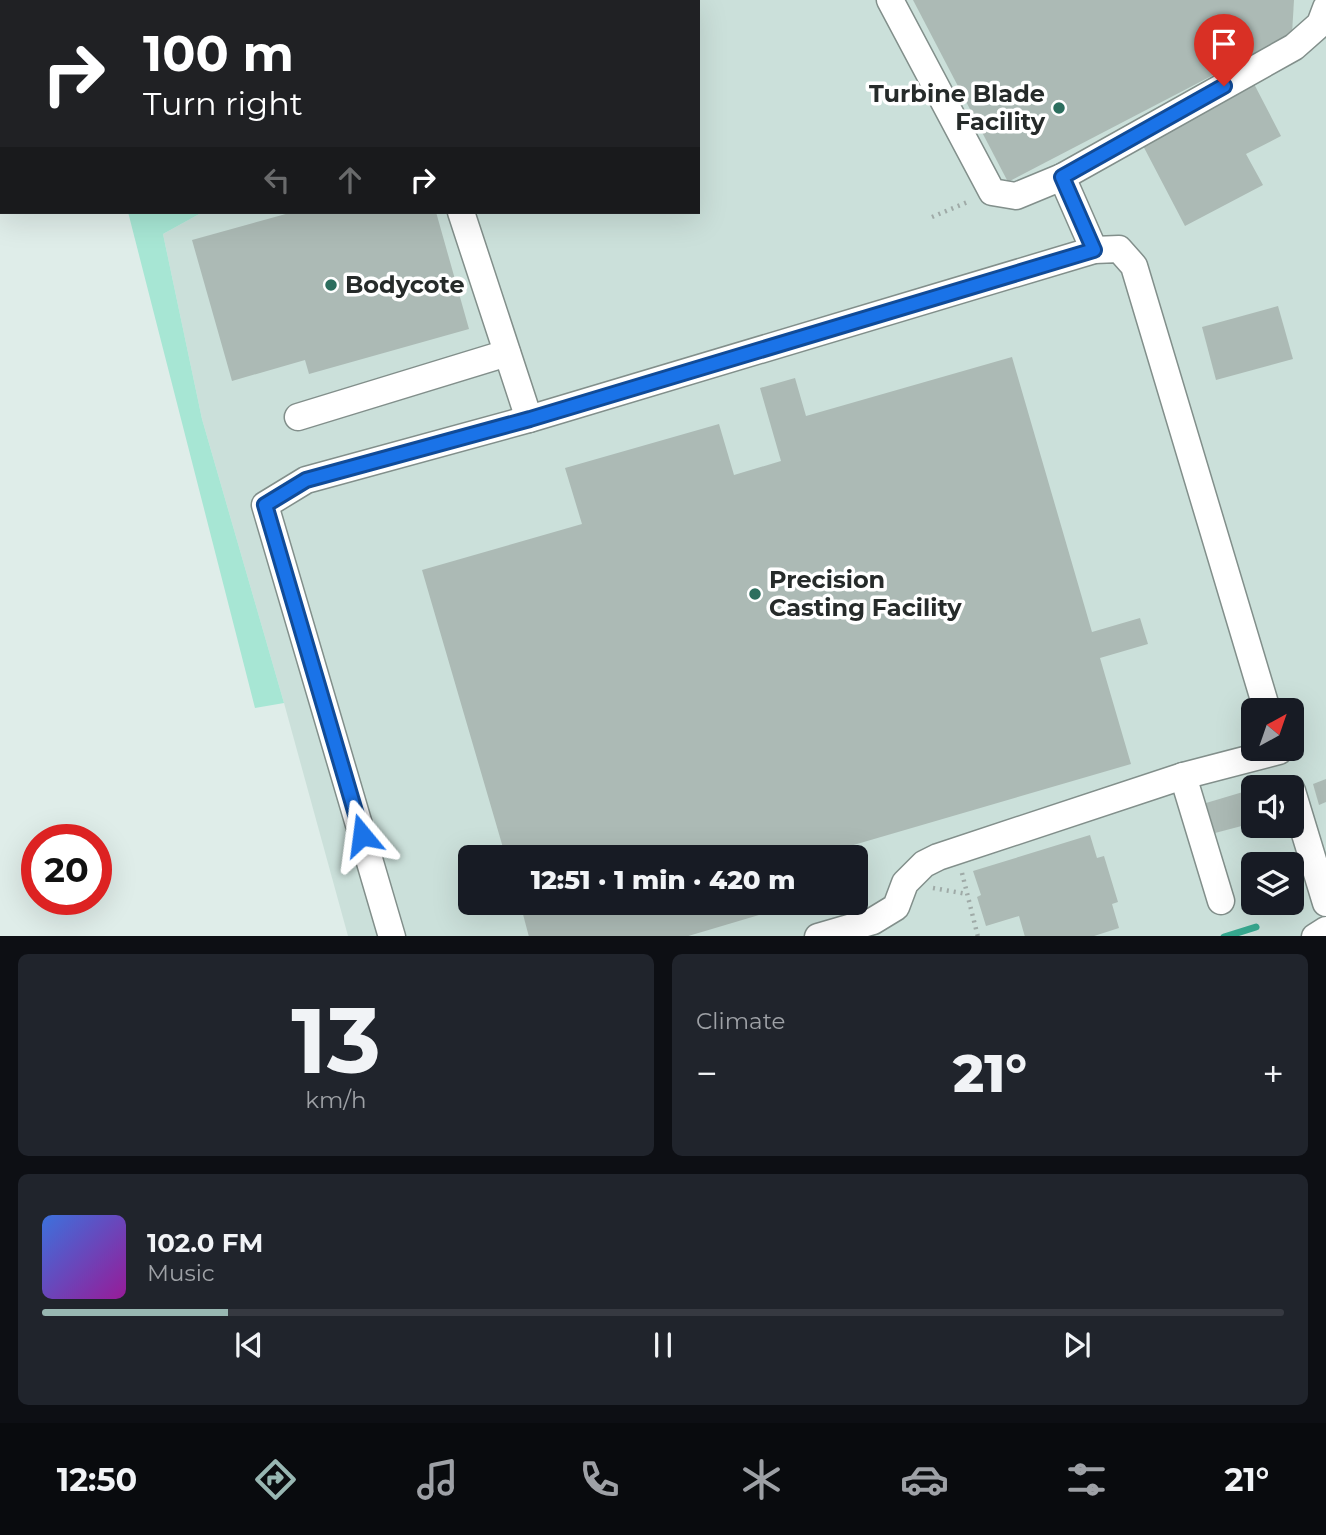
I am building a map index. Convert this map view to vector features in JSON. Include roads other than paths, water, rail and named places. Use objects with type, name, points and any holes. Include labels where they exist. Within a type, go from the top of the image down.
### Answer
[{"type":"lane","points":[[890,0],[992,192],[1016,197],[1062,177],[1294,47],[1320,24],[1326,8]]},
{"type":"lane","points":[[1062,177],[1094,250]]},
{"type":"lane","points":[[462,214],[530,419]]},
{"type":"lane","points":[[392,936],[265,505],[306,480],[530,419],[1094,250],[1119,249],[1134,266],[1263,698]]},
{"type":"lane","points":[[298,417],[508,353]]},
{"type":"lane","points":[[818,936],[873,921],[896,906],[905,883],[924,864],[1183,776],[1241,760]]},
{"type":"lane","points":[[1183,776],[1221,901]]},
{"type":"lane","points":[[1304,831],[1326,903]]},
{"type":"lane","points":[[1315,936],[1326,930]]},
{"type":"waterway","points":[[1227,936],[1256,927]]},
{"type":"place","name":"Turbine Blade Facility","points":[[1059,108]]},
{"type":"place","name":"Bodycote","points":[[331,285]]},
{"type":"place","name":"Precision Casting Facility","points":[[755,594]]}]
